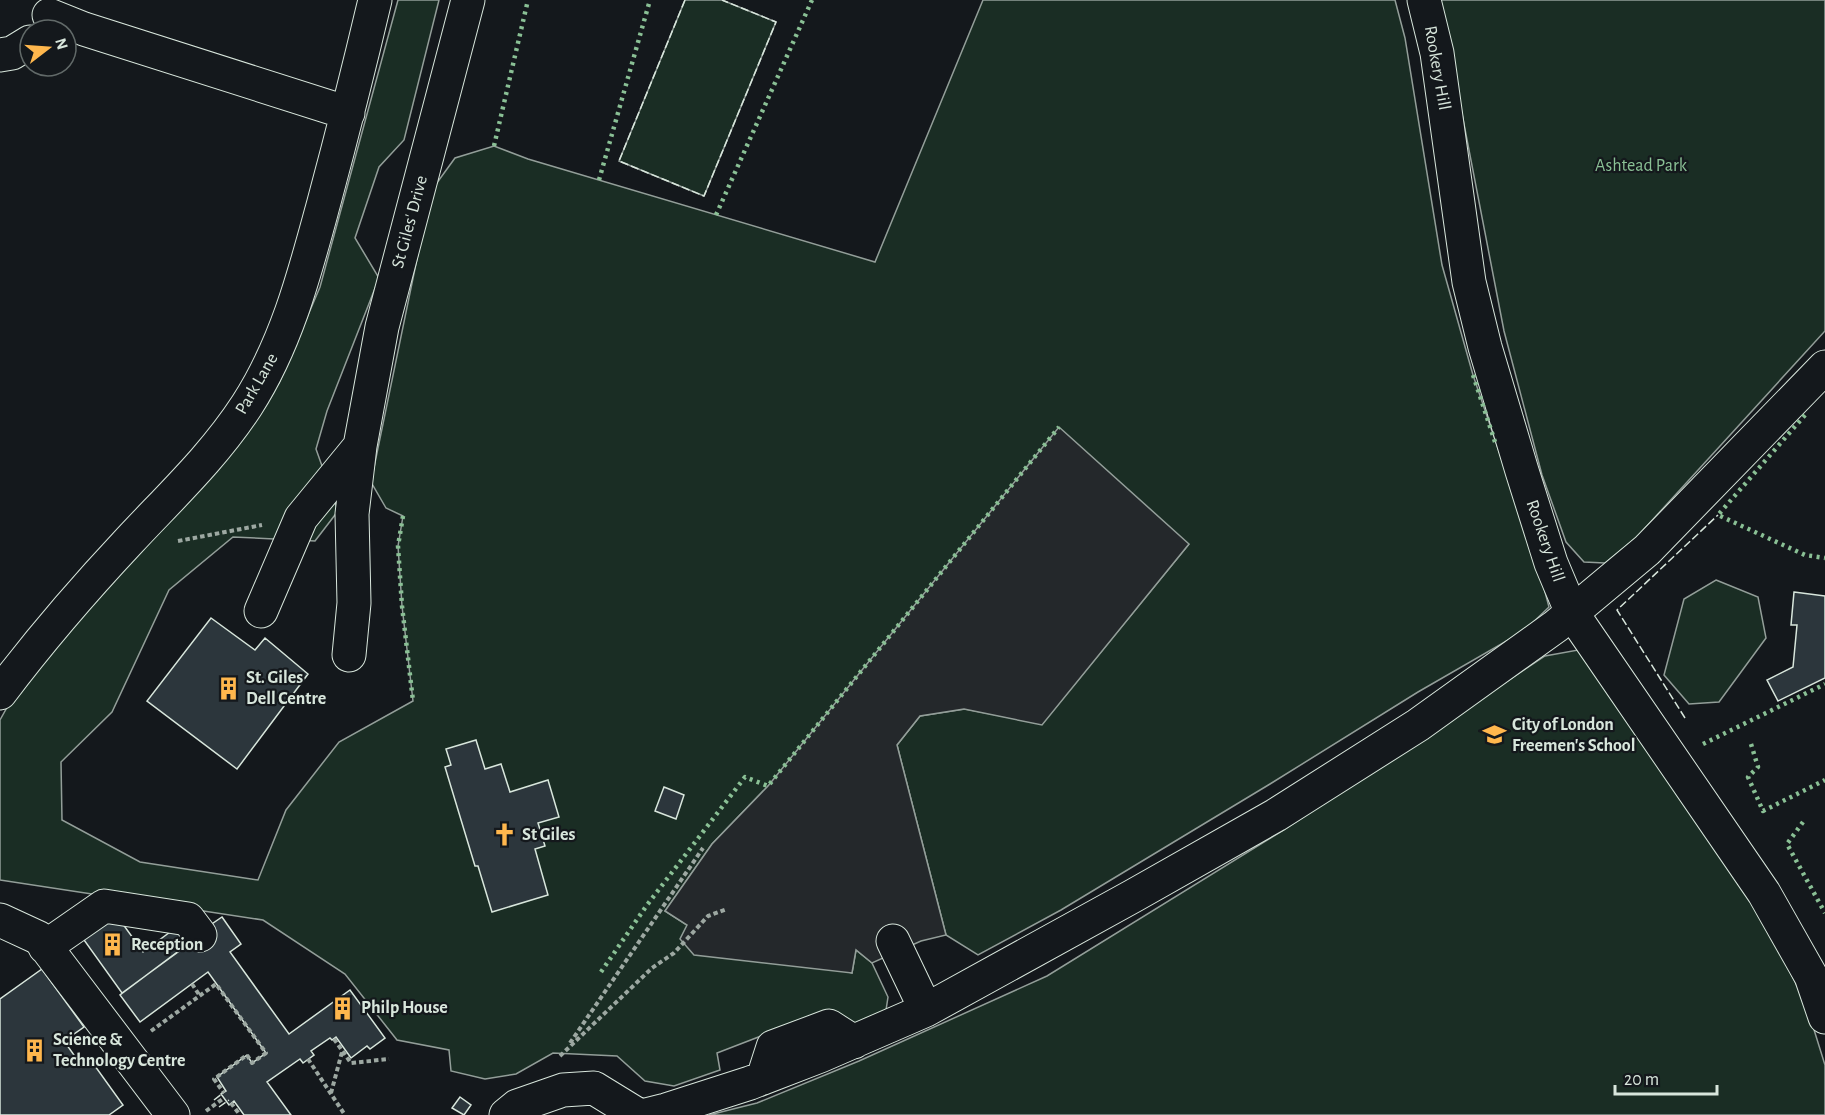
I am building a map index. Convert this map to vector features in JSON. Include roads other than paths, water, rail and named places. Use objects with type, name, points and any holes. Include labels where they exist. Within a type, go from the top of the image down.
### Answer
[{"type":"street","name":"Park Lane","points":[[5,679],[212,454],[247,405],[266,372],[287,326],[306,269],[348,113],[375,0]]},
{"type":"street","name":"St Giles' Drive","points":[[349,655],[354,603],[352,514],[360,446],[382,327],[468,0]]},
{"type":"street","name":"Rookery Hill","points":[[1424,0],[1437,53],[1468,282],[1485,347],[1551,562],[1572,613],[1764,893],[1811,976],[1825,1017]]},
{"type":"street","points":[[47,15],[348,113]]},
{"type":"street","points":[[0,55],[18,49]]},
{"type":"street","points":[[646,1115],[763,1078],[854,1042],[926,1010],[1276,815],[1418,725],[1557,626],[1647,550],[1825,367]]},
{"type":"street","name":"St Giles' Drive","points":[[261,611],[301,518],[360,446]]},
{"type":"street","points":[[48,941],[104,906],[188,919],[200,935]]},
{"type":"street","points":[[0,920],[48,941],[165,1112]]},
{"type":"street","points":[[893,941],[926,1010]]},
{"type":"street","points":[[506,1115],[518,1106],[563,1090],[594,1088],[638,1115]]},
{"type":"place","name":"St. Giles Dell Centre","points":[[228,688]]},
{"type":"place","name":"City of London Freemen's School","points":[[1494,735]]},
{"type":"place","name":"St Giles","points":[[504,835]]},
{"type":"place","name":"Reception","points":[[113,945]]},
{"type":"place","name":"Philp House","points":[[343,1008]]},
{"type":"place","name":"Science & Technology Centre","points":[[35,1050]]},
{"type":"park label","name":"Ashtead Park","points":[[1641,166]]}]
